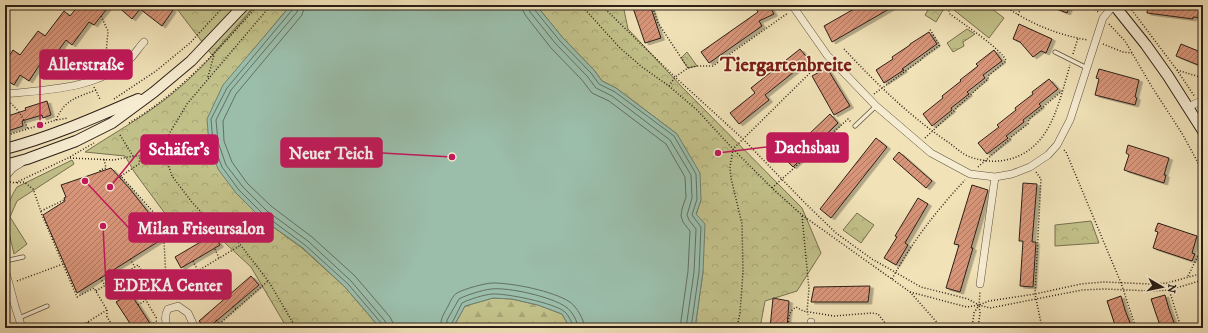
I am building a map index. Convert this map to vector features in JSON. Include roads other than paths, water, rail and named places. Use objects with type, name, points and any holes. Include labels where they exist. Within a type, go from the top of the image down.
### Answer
[{"type":"street","points":[[5,165],[27,159],[76,141],[112,123],[154,92],[191,61],[244,5]]},
{"type":"street","points":[[794,7],[827,56],[876,106],[931,153],[970,174],[995,177],[1012,174],[1033,165],[1048,155],[1058,145],[1070,120],[1103,18],[1114,5],[1150,51],[1203,131]]},
{"type":"street","points":[[5,94],[72,86],[104,76],[130,59],[144,42]]},
{"type":"street","points":[[5,149],[21,145],[84,123],[154,92]]},
{"type":"street","points":[[1188,107],[1203,100]]},
{"type":"street","points":[[5,179],[13,168],[27,159]]},
{"type":"street","points":[[980,284],[995,177]]},
{"type":"street","points":[[5,270],[21,324],[13,328]]},
{"type":"street","points":[[168,328],[165,323],[165,313],[168,309],[178,306],[188,313],[195,328]]},
{"type":"lane","points":[[1055,52],[1087,68]]},
{"type":"lane","points":[[855,126],[876,106]]},
{"type":"lane","points":[[5,261],[23,257]]},
{"type":"lane","points":[[21,324],[46,306]]},
{"type":"water","points":[[291,5],[536,5],[563,38],[594,70],[602,81],[616,88],[677,134],[700,173],[701,200],[696,214],[705,224],[703,272],[695,328],[570,328],[562,314],[538,305],[512,299],[493,298],[465,306],[455,324],[456,328],[380,328],[345,287],[303,248],[261,218],[236,193],[218,169],[209,144],[207,119],[223,85]]},
{"type":"place","name":"Allerstraße","points":[[40,125]]},
{"type":"place","name":"Dachsbau","points":[[718,153]]},
{"type":"place","name":"Neuer Teich","points":[[452,157]]},
{"type":"place","name":"Milan Friseursalon","points":[[85,181]]},
{"type":"place","name":"Schäfer's","points":[[110,187]]},
{"type":"place","name":"EDEKA Center","points":[[103,226]]},
{"type":"district","name":"Tiergartenbreite","points":[[786,65]]}]
